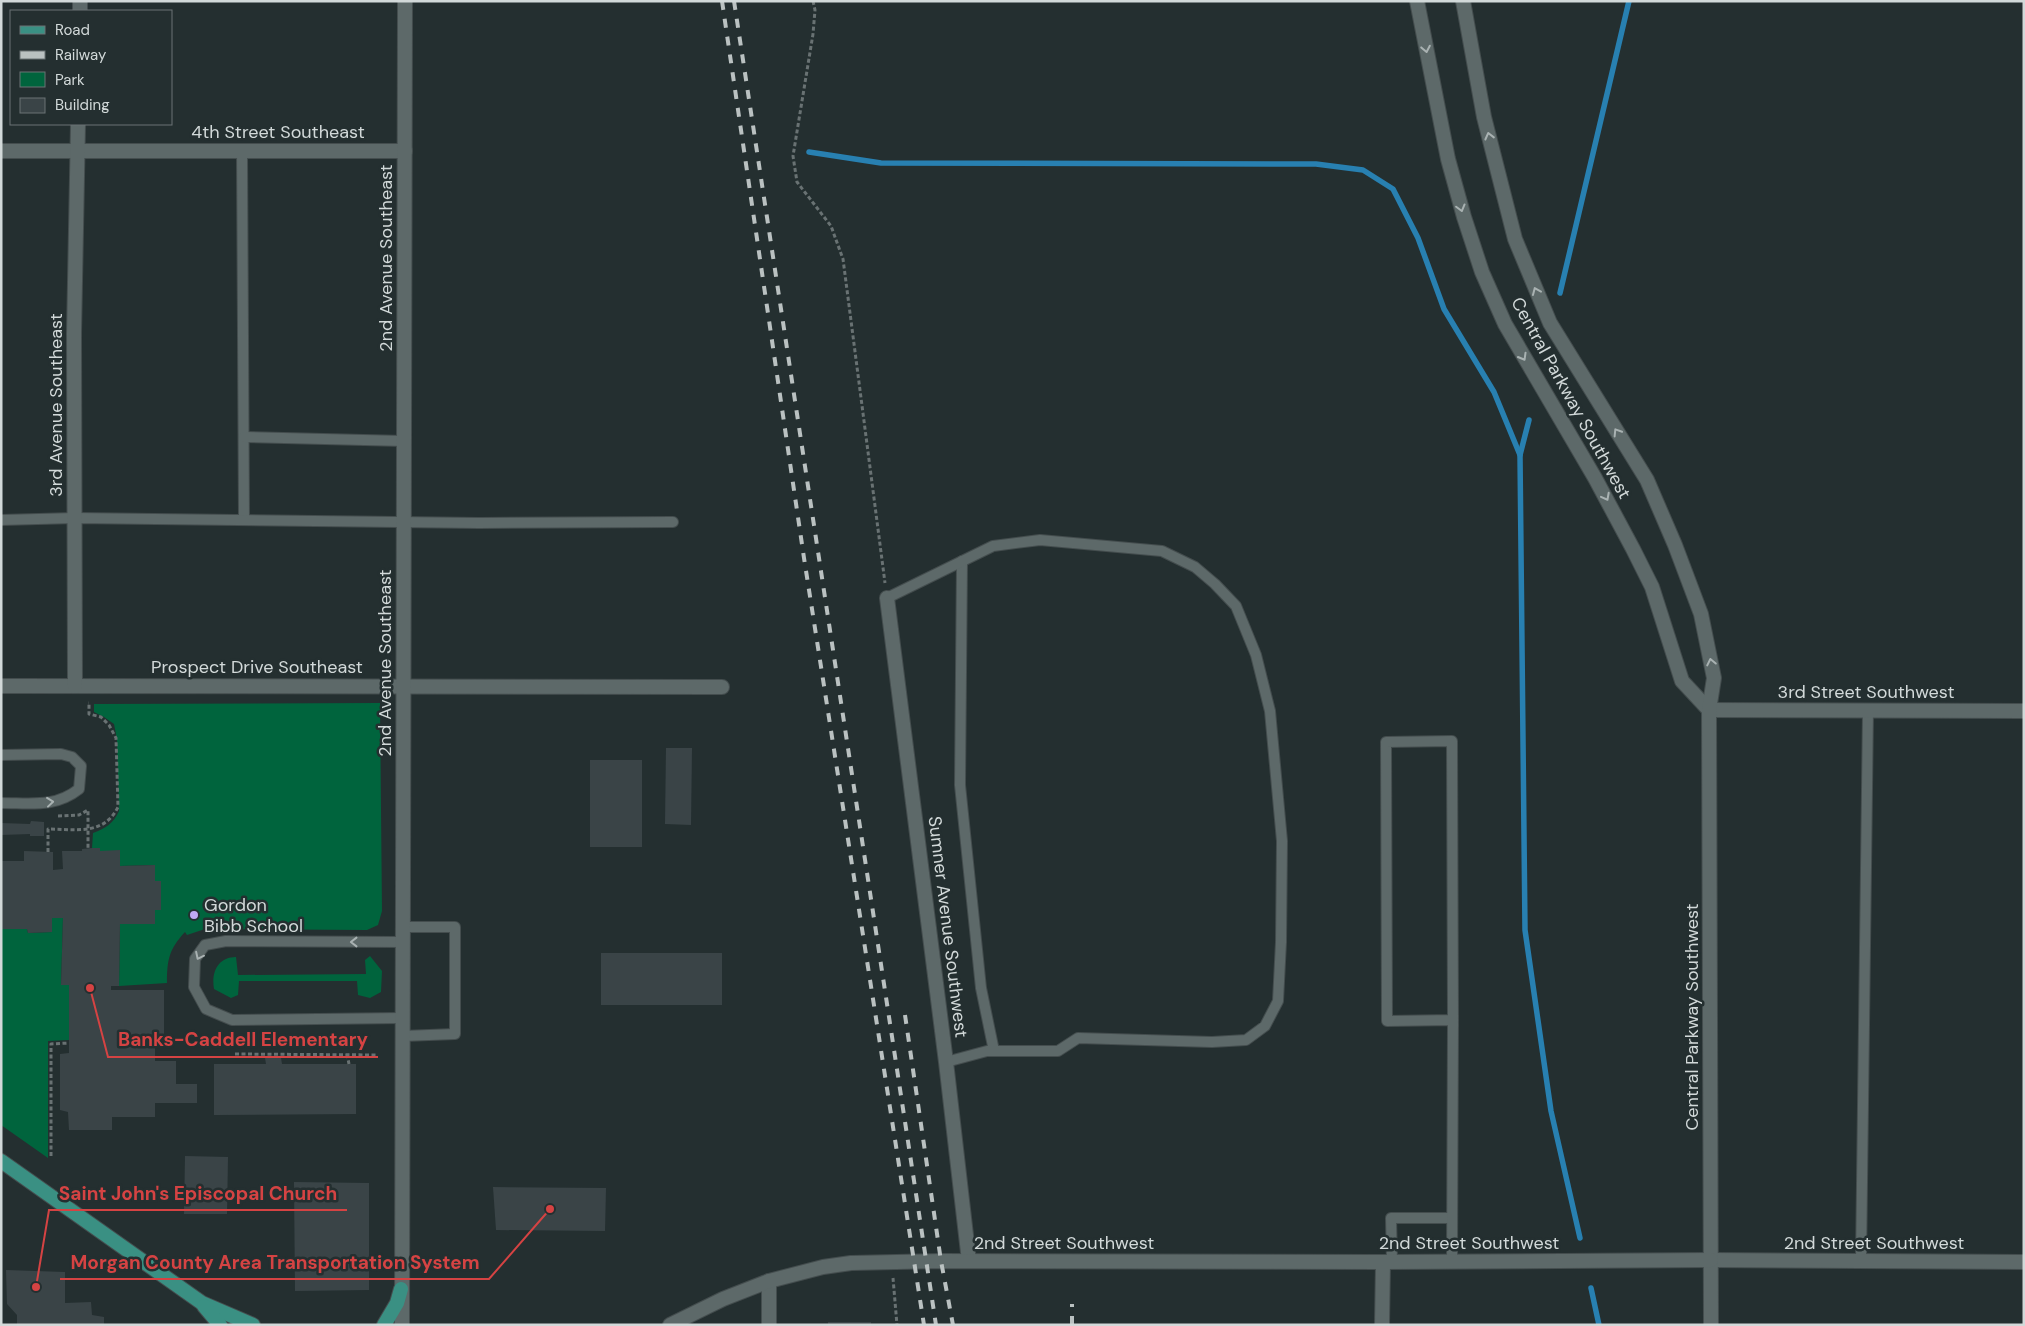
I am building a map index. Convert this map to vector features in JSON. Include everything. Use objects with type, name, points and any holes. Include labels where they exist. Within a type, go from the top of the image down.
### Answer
[{"type":"main road","points":[[1,1161],[202,1303],[253,1325]]},
{"type":"main road","points":[[384,1325],[397,1303],[401,1289]]},
{"type":"main road","points":[[202,1303],[220,1325]]},
{"type":"street","name":"2nd Avenue Southeast","points":[[402,1325],[406,1]]},
{"type":"street","name":"Central Parkway Southwest","points":[[1417,1],[1448,159],[1482,272],[1514,341],[1595,478],[1652,587],[1682,680],[1709,710]]},
{"type":"street","name":"Central Parkway Southwest","points":[[1463,1],[1484,117],[1515,238],[1550,323],[1647,480],[1675,545],[1701,614],[1714,678],[1709,710],[1710,1325]]},
{"type":"street","name":"3rd Avenue Southeast","points":[[75,686],[74,334],[78,125]]},
{"type":"street","name":"4th Street Southeast","points":[[1,151],[405,150]]},
{"type":"street","name":"Sumner Avenue Southwest","points":[[887,598],[946,1062],[969,1261]]},
{"type":"street","name":"Prospect Drive Southeast","points":[[1,686],[722,687]]},
{"type":"street","name":"3rd Street Southwest","points":[[1709,710],[2024,711]]},
{"type":"street","name":"2nd Street Southwest","points":[[670,1325],[723,1299],[769,1280],[823,1267],[851,1263],[894,1261],[1452,1262],[1711,1260],[2024,1262]]},
{"type":"street","points":[[1382,1325],[1388,1262]]},
{"type":"street","points":[[769,1280],[769,1325]]},
{"type":"lane","points":[[242,150],[244,520]]},
{"type":"lane","points":[[244,437],[404,441]]},
{"type":"lane","points":[[1,520],[75,518],[404,522],[673,522]]},
{"type":"lane","points":[[887,598],[993,546],[1040,540],[1162,552],[1195,567],[1236,606],[1256,655],[1270,711],[1282,841],[1278,1001],[1265,1026],[1246,1040],[1212,1042],[1078,1038],[1058,1051],[987,1050],[946,1062]]},
{"type":"lane","points":[[962,561],[960,785],[981,988],[994,1051]]},
{"type":"lane","points":[[1861,1262],[1868,710]]},
{"type":"lane","points":[[1452,1262],[1453,1020],[1452,741],[1386,742],[1387,1020],[1453,1020]]},
{"type":"lane","points":[[1,755],[61,754],[72,757],[81,766],[79,789],[68,798],[53,803],[1,803]]},
{"type":"lane","points":[[402,1036],[455,1034],[455,927],[403,927]]},
{"type":"lane","points":[[402,1018],[232,1020],[206,1009],[194,987],[195,959],[205,945],[226,941],[403,942]]},
{"type":"lane","points":[[1388,1262],[1391,1218],[1452,1218]]},
{"type":"path","points":[[813,1],[815,10],[813,34],[793,156],[797,182],[831,226],[843,259],[887,598]]},
{"type":"path","points":[[88,810],[88,849]]},
{"type":"path","points":[[50,1156],[51,1044],[69,1043]]},
{"type":"path","points":[[271,1053],[274,1058]]},
{"type":"path","points":[[234,1054],[378,1055]]},
{"type":"path","points":[[347,1054],[349,1064]]},
{"type":"path","points":[[894,1261],[892,1282],[897,1325]]},
{"type":"green space","points":[[380,703],[382,911],[378,925],[367,930],[205,929],[187,935],[185,932],[175,944],[170,955],[167,983],[119,986],[120,924],[155,924],[155,910],[161,909],[161,882],[155,881],[154,865],[120,866],[100,851],[100,848],[92,848],[93,833],[109,825],[119,811],[117,739],[114,724],[94,712],[94,704]]},
{"type":"green space","points":[[52,918],[63,918],[61,985],[69,985],[69,1040],[48,1041],[48,1158],[1,1125],[1,929],[27,929],[28,933],[52,932]]},
{"type":"green space","points":[[370,956],[382,971],[381,992],[370,998],[358,995],[357,981],[239,981],[238,995],[231,998],[214,989],[213,983],[217,967],[220,963],[230,958],[236,957],[238,975],[366,974],[365,960]]},
{"type":"building","points":[[666,748],[692,748],[691,825],[665,824]]},
{"type":"building","points":[[590,760],[642,760],[642,847],[590,847]]},
{"type":"building","points":[[31,821],[44,822],[44,836],[30,836],[30,834],[1,835],[1,823],[30,824]]},
{"type":"building","points":[[100,848],[100,851],[120,850],[120,866],[155,865],[155,881],[161,881],[161,910],[155,910],[155,924],[120,924],[119,986],[111,986],[111,990],[164,990],[164,1042],[155,1043],[155,1061],[176,1061],[176,1084],[197,1084],[197,1103],[155,1103],[155,1117],[112,1117],[112,1130],[69,1130],[68,1112],[60,1110],[60,1054],[69,1053],[69,985],[61,985],[63,918],[52,918],[52,932],[28,933],[27,929],[1,929],[1,861],[24,861],[24,851],[53,852],[53,870],[63,869],[62,851],[82,851],[82,849]]},
{"type":"building","points":[[601,953],[722,953],[722,1005],[601,1005]]},
{"type":"building","points":[[265,1058],[281,1058],[282,1064],[356,1064],[356,1114],[214,1115],[214,1064],[266,1064]]},
{"type":"building","points":[[185,1156],[228,1157],[227,1214],[184,1214]]},
{"type":"building","points":[[294,1182],[369,1183],[369,1290],[295,1291]]},
{"type":"building","points":[[493,1187],[606,1188],[605,1231],[496,1230]]},
{"type":"building","points":[[6,1270],[65,1272],[65,1303],[91,1302],[92,1315],[104,1317],[104,1325],[17,1325],[17,1315],[7,1304]]},
{"type":"building","points":[[828,1322],[871,1322],[871,1325],[828,1325]]},
{"type":"waterway","points":[[1560,293],[1629,1]]},
{"type":"waterway","points":[[809,152],[881,163],[1316,164],[1363,170],[1393,189],[1418,238],[1444,309],[1494,392],[1520,455]]},
{"type":"waterway","points":[[1529,420],[1520,455],[1525,930],[1551,1111],[1580,1238]]},
{"type":"waterway","points":[[1591,1288],[1599,1325]]},
{"type":"railway","points":[[722,1],[804,558],[924,1325]]},
{"type":"railway","points":[[734,1],[936,1325]]},
{"type":"railway","points":[[905,1015],[941,1261],[953,1325]]},
{"type":"railway","points":[[1072,1304],[1072,1325]]},
{"type":"place","name":"Gordon Bibb School","points":[[194,915]]},
{"type":"place","name":"Banks-Caddell Elementary","points":[[90,988]]},
{"type":"place","name":"Morgan County Area Transportation System","points":[[550,1209]]},
{"type":"place","name":"Saint John's Episcopal Church","points":[[36,1287]]}]
